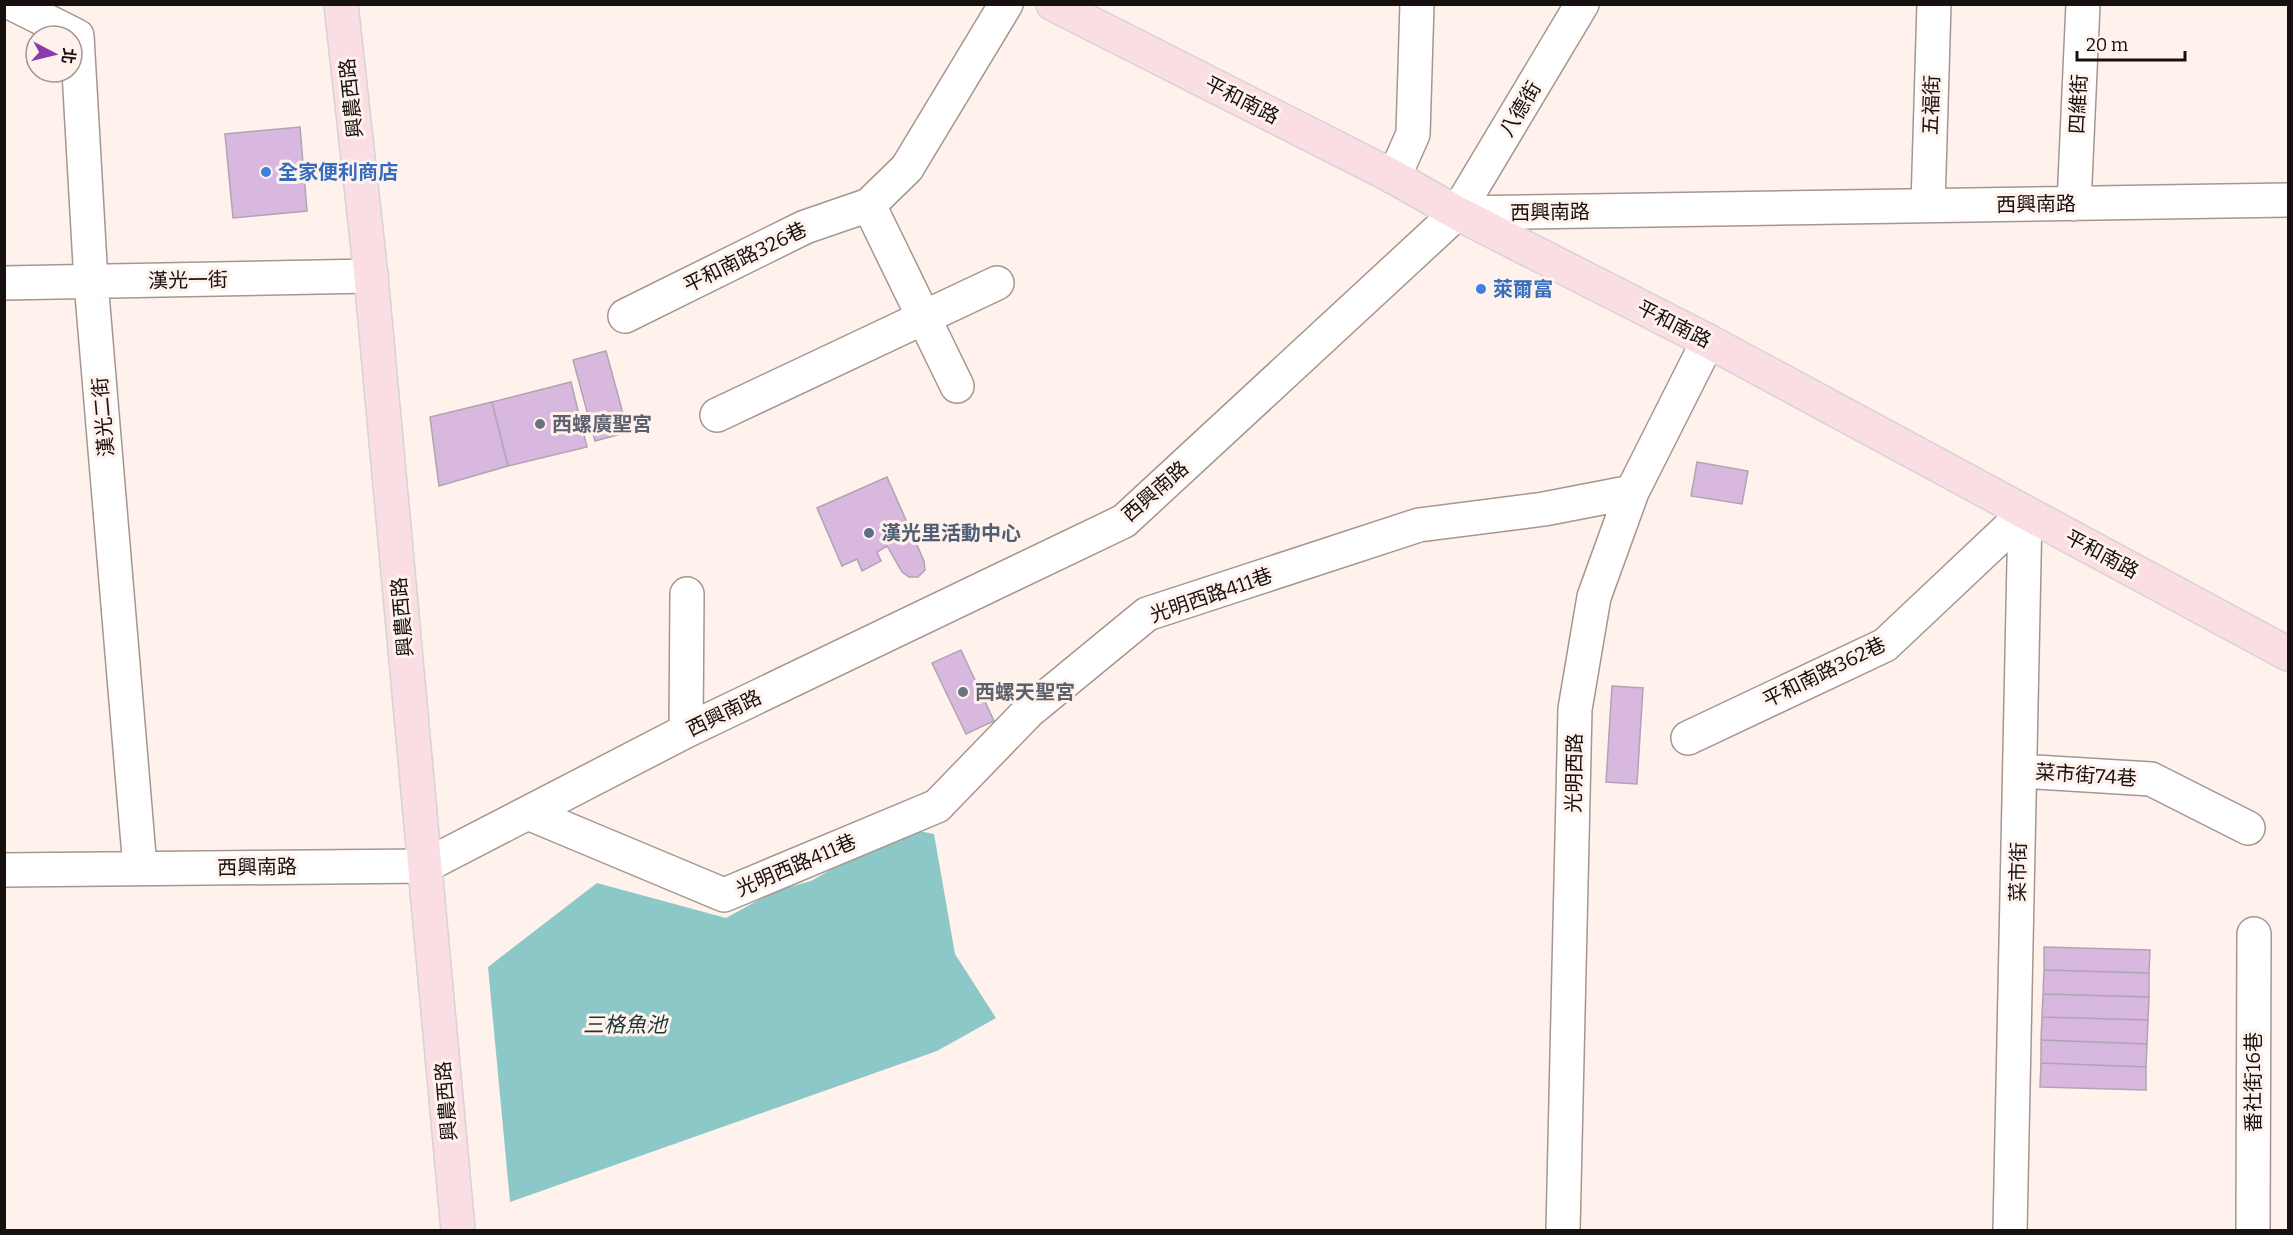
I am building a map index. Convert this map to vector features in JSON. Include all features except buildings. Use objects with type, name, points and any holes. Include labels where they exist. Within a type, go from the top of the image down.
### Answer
[{"type":"main road","name":"興農西路","points":[[341,4],[371,276],[458,1230]]},
{"type":"main road","name":"平和南路","points":[[1053,4],[1394,177],[1457,213],[1708,341],[2289,654]]},
{"type":"street","name":"漢光二街","points":[[13,4],[77,36],[91,282],[140,868]]},
{"type":"street","name":"平和南路326巷","points":[[624,316],[805,227],[869,205],[907,168],[1006,4]]},
{"type":"street","points":[[1394,177],[1413,134],[1417,4]]},
{"type":"street","name":"八德街","points":[[1457,213],[1582,4]]},
{"type":"street","name":"五福街","points":[[1928,206],[1934,4]]},
{"type":"street","name":"四維街","points":[[2074,204],[2083,4]]},
{"type":"street","name":"西興南路","points":[[4,870],[425,866],[687,731],[1124,521],[1457,213],[2289,200]]},
{"type":"street","points":[[869,205],[957,386]]},
{"type":"street","name":"漢光一街","points":[[4,284],[371,276]]},
{"type":"street","points":[[717,415],[997,284]]},
{"type":"street","name":"光明西路","points":[[1563,1230],[1575,709],[1594,597],[1632,492],[1708,341]]},
{"type":"street","name":"光明西路411巷","points":[[528,813],[724,895],[937,806],[1029,711],[1147,614],[1419,525],[1544,509],[1632,492]]},
{"type":"street","name":"平和南路362巷","points":[[1688,738],[1885,645],[2025,513]]},
{"type":"street","name":"菜市街","points":[[2010,1230],[2025,513]]},
{"type":"street","points":[[687,594],[687,731]]},
{"type":"street","name":"菜市街74巷","points":[[2020,771],[2151,779],[2248,828]]},
{"type":"street","name":"番社街16巷","points":[[2253,1230],[2254,934]]},
{"type":"water","name":"三格魚池","points":[[904,828],[934,834],[955,954],[996,1018],[937,1051],[510,1202],[488,967],[597,883],[726,918],[775,891],[811,881]]},
{"type":"place","name":"全家便利商店","points":[[266,172]]},
{"type":"place","name":"萊爾富","points":[[1481,289]]},
{"type":"place","name":"西螺廣聖宮","points":[[540,424]]},
{"type":"place","name":"漢光里活動中心","points":[[869,533]]},
{"type":"place","name":"西螺天聖宮","points":[[963,692]]}]
